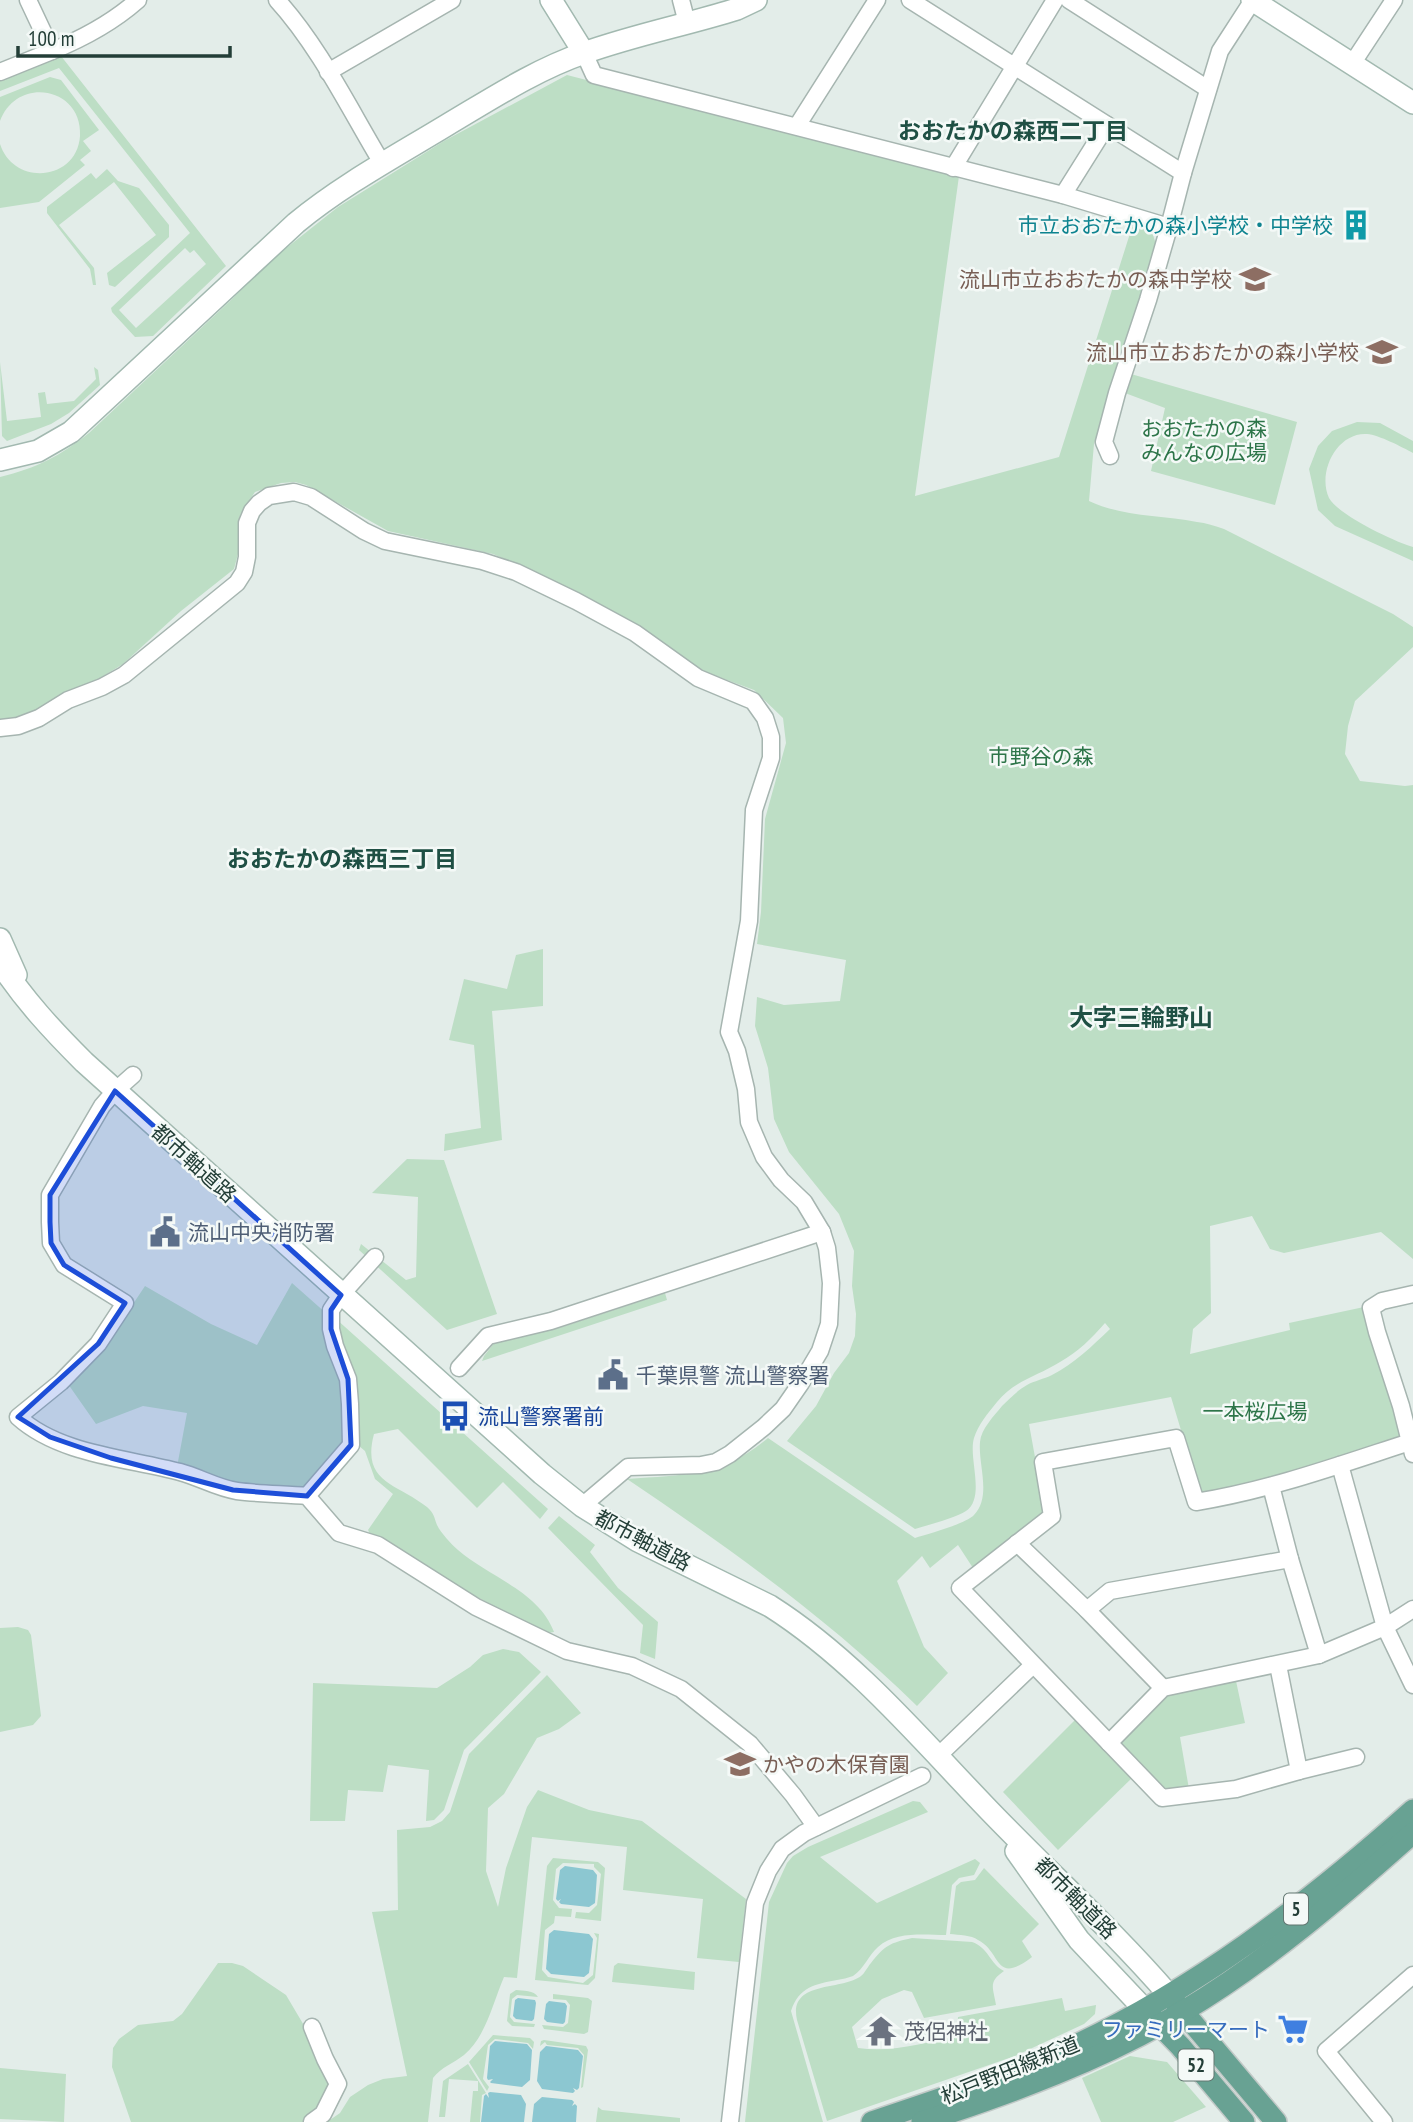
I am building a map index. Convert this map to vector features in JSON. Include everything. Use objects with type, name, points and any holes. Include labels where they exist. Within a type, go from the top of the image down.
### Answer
[{"type":"main road","name":"松戸野田線新道","points":[[922,2122],[1045,2079],[1152,2017],[1169,1995],[1289,1915],[1333,1881],[1413,1810]]},
{"type":"main road","name":"松戸野田線新道","points":[[872,2122],[1016,2072],[1152,2017],[1183,2012],[1282,1944],[1413,1833]]},
{"type":"main road","name":"都市軸道路","points":[[1169,1995],[1276,2122]]},
{"type":"main road","name":"52","points":[[1152,2017],[1244,2122]]},
{"type":"street","points":[[28,0],[52,51]]},
{"type":"street","points":[[0,72],[93,33],[138,0]]},
{"type":"street","points":[[277,0],[310,41],[382,163]]},
{"type":"street","points":[[328,72],[423,7],[452,0]]},
{"type":"street","points":[[551,0],[584,53],[594,75],[1063,195],[1169,227]]},
{"type":"street","points":[[681,0],[687,23]]},
{"type":"street","points":[[0,460],[38,451],[71,432],[296,223],[382,163],[513,86],[584,53],[737,9],[755,0]]},
{"type":"street","points":[[797,126],[877,0]]},
{"type":"street","points":[[910,0],[1183,173]]},
{"type":"street","points":[[953,168],[1055,0]]},
{"type":"street","points":[[1069,0],[1208,89]]},
{"type":"street","points":[[1110,456],[1104,442],[1117,393],[1148,300],[1208,89],[1220,51],[1252,0],[1413,103]]},
{"type":"street","points":[[1352,64],[1394,0]]},
{"type":"street","points":[[1063,195],[1107,125]]},
{"type":"street","points":[[0,728],[18,726],[39,718],[68,700],[124,675],[237,583],[244,572],[247,523],[252,511],[269,496],[294,492],[310,497],[385,541],[482,561],[516,572],[635,633],[698,678],[753,701],[765,718],[771,737],[771,758],[754,810],[749,921],[729,1032],[737,1051],[746,1089],[749,1122],[764,1157],[781,1180],[804,1202],[822,1233],[827,1248],[831,1283],[829,1324],[820,1351],[783,1409],[730,1454],[716,1462],[628,1468],[582,1506]]},
{"type":"street","points":[[0,939],[31,1006]]},
{"type":"street","name":"都市軸道路","points":[[0,963],[31,1006],[58,1037],[115,1091],[505,1442],[582,1506],[638,1541],[771,1606],[840,1659],[1050,1872],[1100,1919],[1169,1995]]},
{"type":"street","points":[[132,1075],[102,1106],[50,1195],[51,1244],[64,1265],[125,1303],[98,1344],[61,1382],[18,1417],[26,1425],[50,1437],[111,1458],[183,1473],[233,1490],[307,1496],[338,1533],[378,1545],[475,1607],[567,1651],[632,1667],[681,1689],[750,1744],[816,1827]]},
{"type":"street","points":[[458,1368],[488,1336],[551,1321],[822,1233]]},
{"type":"street","points":[[307,1496],[351,1446],[348,1379],[335,1346],[331,1310],[341,1294],[376,1257]]},
{"type":"street","points":[[1356,1757],[1236,1789],[1162,1798],[960,1588],[1052,1516],[1043,1462],[1175,1438],[1196,1502],[1234,1496],[1340,1465],[1411,1448],[1371,1308],[1382,1301],[1413,1294]]},
{"type":"street","points":[[1340,1465],[1385,1627],[1413,1685]]},
{"type":"street","points":[[1271,1486],[1319,1655]]},
{"type":"street","points":[[1017,1543],[1163,1688]]},
{"type":"street","points":[[1087,1611],[1110,1591],[1290,1559]]},
{"type":"street","points":[[1109,1743],[1163,1688],[1319,1655],[1385,1627],[1413,1609]]},
{"type":"street","points":[[938,1756],[1033,1665]]},
{"type":"street","points":[[1278,1665],[1299,1771]]},
{"type":"street","points":[[730,2122],[755,1903],[768,1871],[782,1849],[816,1827],[922,1776]]},
{"type":"street","points":[[984,1805],[1079,1940],[1152,2017]]},
{"type":"street","points":[[1384,2122],[1325,2051],[1413,1975]]},
{"type":"street","points":[[312,2027],[338,2084],[323,2114],[312,2122]]},
{"type":"highlighted area","points":[[115,1091],[341,1295],[331,1310],[331,1329],[348,1379],[351,1445],[307,1496],[233,1490],[111,1458],[50,1437],[18,1417],[98,1344],[125,1303],[64,1265],[51,1243],[50,1222],[50,1195]]},
{"type":"green space","points":[[61,56],[226,266],[153,336],[135,337],[111,308],[190,233],[59,68],[0,91],[0,80]],"holes":[[[185,248],[190,253],[194,250],[206,264],[136,328],[119,310]]]},
{"type":"green space","name":"市野谷の森","points":[[567,75],[959,176],[915,496],[1059,457],[1133,224],[1151,229],[1157,247],[1094,444],[1089,501],[1115,510],[1200,522],[1224,529],[1393,614],[1413,627],[1413,647],[1355,701],[1348,726],[1345,754],[1360,781],[1413,785],[1413,1259],[1381,1232],[1284,1253],[1270,1249],[1252,1216],[1210,1226],[1211,1313],[1193,1329],[1190,1354],[1290,1330],[1289,1323],[1364,1307],[1401,1433],[1397,1439],[1236,1489],[1205,1495],[1199,1490],[1171,1397],[1029,1424],[1044,1507],[1042,1517],[973,1568],[958,1545],[930,1568],[922,1556],[897,1581],[924,1647],[948,1673],[917,1706],[813,1614],[703,1531],[627,1479],[702,1472],[734,1461],[768,1438],[915,1538],[955,1525],[974,1515],[982,1499],[980,1442],[988,1423],[1002,1406],[1024,1387],[1068,1366],[1110,1329],[1105,1323],[1073,1354],[1019,1383],[997,1402],[974,1438],[976,1487],[972,1505],[949,1519],[915,1529],[787,1441],[816,1406],[834,1373],[849,1353],[855,1336],[856,1314],[852,1286],[854,1251],[839,1214],[789,1152],[774,1119],[768,1068],[755,1026],[757,997],[784,1005],[840,1001],[846,960],[757,944],[765,819],[786,743],[783,718],[754,690],[708,673],[639,627],[531,570],[493,554],[388,531],[306,485],[295,482],[281,483],[255,492],[238,521],[238,554],[234,569],[181,611],[123,664],[55,699],[31,715],[0,720],[0,477],[48,460],[89,433],[275,257],[338,207],[444,141]]},
{"type":"green space","points":[[50,77],[61,80],[99,130],[83,141],[91,151],[80,160],[85,165],[39,202],[0,208],[0,144],[7,158],[18,167],[31,172],[57,170],[68,162],[76,151],[80,136],[78,119],[71,107],[48,93],[20,97],[8,106],[0,121],[0,97]]},
{"type":"green space","points":[[107,169],[118,181],[139,188],[169,225],[169,237],[115,287],[109,285],[107,273],[156,235],[114,182],[59,225],[94,268],[96,285],[93,285],[90,269],[47,213],[47,207],[91,173],[96,179]]},
{"type":"green space","points":[[0,362],[7,421],[41,417],[38,393],[45,392],[47,404],[74,401],[96,379],[94,367],[98,370],[100,385],[69,413],[51,424],[7,441],[2,436]]},
{"type":"green space","name":"おおたかの森 みんなの広場","points":[[1131,374],[1297,422],[1275,505],[1151,471],[1165,408],[1125,393]]},
{"type":"green space","points":[[1357,422],[1380,423],[1413,441],[1413,453],[1372,435],[1356,435],[1339,447],[1332,456],[1326,477],[1329,498],[1334,505],[1355,520],[1413,547],[1413,561],[1335,526],[1318,510],[1309,469],[1318,446],[1332,431]]},
{"type":"green space","points":[[543,949],[543,1006],[492,1011],[502,1140],[444,1151],[445,1134],[481,1128],[474,1045],[449,1040],[464,979],[507,989],[516,955]]},
{"type":"green space","points":[[407,1159],[444,1160],[497,1314],[447,1330],[359,1250],[361,1244],[406,1280],[416,1277],[418,1197],[372,1193]]},
{"type":"green space","points":[[292,1283],[327,1314],[345,1379],[348,1437],[304,1489],[281,1485],[249,1487],[177,1467],[187,1413],[143,1406],[96,1424],[68,1384],[109,1340],[145,1286],[211,1324],[257,1345]]},
{"type":"green space","points":[[665,1293],[667,1300],[482,1361],[495,1342],[559,1328]]},
{"type":"green space","points":[[335,1318],[548,1509],[540,1519],[503,1482],[477,1508],[398,1429],[374,1434],[371,1450],[373,1463],[384,1480],[429,1509],[449,1542],[470,1560],[525,1595],[547,1618],[554,1632],[547,1633],[489,1603],[404,1552],[371,1536],[368,1530],[393,1494],[375,1479],[365,1451],[353,1441]]},
{"type":"green space","points":[[559,1516],[595,1545],[590,1552],[618,1588],[658,1622],[655,1659],[640,1653],[643,1625],[548,1528]]},
{"type":"green space","points":[[18,1627],[28,1630],[31,1635],[41,1716],[33,1725],[0,1732],[0,1628]]},
{"type":"green space","points":[[503,1649],[519,1652],[541,1672],[464,1750],[444,1810],[434,1820],[426,1821],[429,1770],[388,1765],[383,1792],[348,1790],[345,1821],[310,1821],[313,1683],[437,1688],[470,1667],[483,1655]]},
{"type":"green space","points":[[547,1675],[581,1713],[559,1729],[537,1738],[504,1794],[488,1808],[486,1871],[498,1907],[506,1868],[527,1807],[538,1790],[589,1810],[642,1821],[746,1899],[739,1962],[697,1958],[703,1899],[623,1890],[627,1847],[532,1837],[517,1978],[504,1977],[488,2019],[472,2048],[433,2078],[428,2122],[327,2122],[340,2113],[350,2097],[368,2085],[383,2079],[407,2076],[372,1912],[398,1910],[397,1830],[430,1827],[442,1821],[450,1812],[469,1754]]},
{"type":"green space","points":[[1236,1681],[1245,1723],[1180,1737],[1189,1789],[1165,1792],[1121,1746],[1121,1739],[1169,1694]]},
{"type":"green space","points":[[1076,1719],[1133,1777],[1058,1850],[1003,1792]]},
{"type":"green space","points":[[913,1801],[920,1802],[928,1812],[820,1857],[877,1903],[975,1859],[980,1863],[974,1875],[959,1878],[952,1885],[946,1935],[893,1938],[878,1947],[853,1976],[815,1985],[803,1992],[791,2011],[823,2122],[745,2122],[769,1902],[787,1863],[808,1847]]},
{"type":"green space","points":[[553,1858],[598,1862],[605,1868],[601,1921],[575,1918],[576,1912],[589,1913],[597,1905],[601,1874],[594,1864],[563,1863],[556,1869],[553,1900],[559,1908],[572,1909],[571,1917],[555,1916],[554,1923],[545,1930],[542,1970],[548,1977],[583,1983],[593,1975],[597,1938],[594,1933],[599,1934],[595,1978],[588,1985],[535,1980],[547,1866]]},
{"type":"green space","points":[[984,1868],[1039,1924],[1022,1941],[1032,1957],[1011,1968],[1000,1964],[986,1945],[975,1938],[950,1934],[956,1886],[961,1882],[975,1880]]},
{"type":"green space","points":[[912,1938],[977,1944],[1004,1971],[994,1982],[996,2005],[924,2018],[912,1992],[904,1990],[882,1999],[852,2027],[858,2048],[896,2048],[957,2036],[958,2017],[1062,1998],[1065,2011],[1096,2005],[1095,2014],[1084,2024],[1015,2056],[827,2121],[797,2020],[796,2007],[808,1992],[852,1981],[862,1975],[884,1948]]},
{"type":"green space","points":[[218,1963],[243,1966],[286,1995],[315,2044],[332,2084],[317,2114],[305,2122],[131,2122],[112,2067],[113,2048],[119,2039],[138,2025],[173,2021],[182,2014]]},
{"type":"green space","points":[[618,1963],[695,1972],[694,1990],[612,1982],[614,1966]]},
{"type":"green space","points":[[516,1990],[531,1992],[538,1997],[517,1995],[512,1999],[510,2017],[514,2022],[535,2024],[534,2027],[512,2026],[507,2021],[510,1994]]},
{"type":"green space","points":[[553,1994],[588,1998],[592,2001],[588,2032],[584,2034],[544,2029],[542,2025],[563,2027],[568,2023],[570,2005],[566,2000],[553,1999]]},
{"type":"green space","points":[[493,2035],[530,2038],[534,2042],[533,2049],[528,2043],[495,2039],[488,2045],[483,2079],[489,2087],[487,2091],[469,2062]]},
{"type":"green space","points":[[544,2040],[586,2046],[588,2050],[583,2087],[581,2088],[584,2055],[578,2048],[547,2045],[545,2042],[540,2046]]},
{"type":"green space","points":[[1130,2056],[1167,2062],[1206,2107],[1173,2122],[1101,2122],[1082,2078]]},
{"type":"green space","points":[[468,2064],[486,2093],[482,2095],[480,2122],[470,2122],[473,2091],[478,2091],[478,2081],[449,2079],[445,2117],[439,2117],[443,2081]]},
{"type":"green space","points":[[0,2068],[66,2074],[64,2122],[0,2119]]},
{"type":"green space","points":[[598,2107],[602,2110],[680,2118],[680,2122],[596,2122]]},
{"type":"water","points":[[565,1866],[593,1870],[597,1875],[595,1903],[589,1907],[561,1904],[561,1899],[556,1899],[560,1870]]},
{"type":"water","points":[[554,1930],[589,1934],[593,1939],[589,1973],[584,1977],[551,1974],[546,1969],[549,1934]]},
{"type":"water","points":[[515,2000],[535,2000],[532,2021],[516,2019],[513,2016]]},
{"type":"water","points":[[549,2001],[565,2003],[567,2006],[563,2024],[547,2022],[544,2019]]},
{"type":"water","points":[[495,2041],[527,2044],[532,2050],[530,2080],[522,2087],[491,2083],[493,2079],[488,2080],[490,2046]]},
{"type":"water","points":[[546,2046],[578,2050],[583,2056],[579,2088],[573,2088],[573,2093],[542,2089],[537,2081],[540,2052]]},
{"type":"water","points":[[490,2092],[521,2095],[526,2104],[524,2122],[481,2122],[484,2096],[486,2094],[489,2098]]},
{"type":"water","points":[[542,2097],[572,2100],[572,2106],[577,2106],[576,2122],[532,2122],[534,2104]]},
{"type":"place","name":"市立おおたかの森小学校・中学校","points":[[1356,225]]},
{"type":"place","name":"流山市立おおたかの森中学校","points":[[1255,279]]},
{"type":"place","name":"流山市立おおたかの森小学校","points":[[1382,352]]},
{"type":"place","name":"流山中央消防署","points":[[165,1232]]},
{"type":"place","name":"千葉県警 流山警察署","points":[[613,1375]]},
{"type":"place","name":"流山警察署前","points":[[455,1416]]},
{"type":"place","name":"かやの木保育園","points":[[740,1764]]},
{"type":"place","name":"ファミリーマート","points":[[1293,2029]]},
{"type":"place","name":"茂侶神社","points":[[881,2031]]},
{"type":"district","name":"おおたかの森西二丁目","points":[[1013,130]]},
{"type":"district","name":"おおたかの森西三丁目","points":[[342,858]]},
{"type":"district","name":"大字三輪野山","points":[[1141,1017]]},
{"type":"park label","name":"一本桜広場","points":[[1255,1411]]}]
